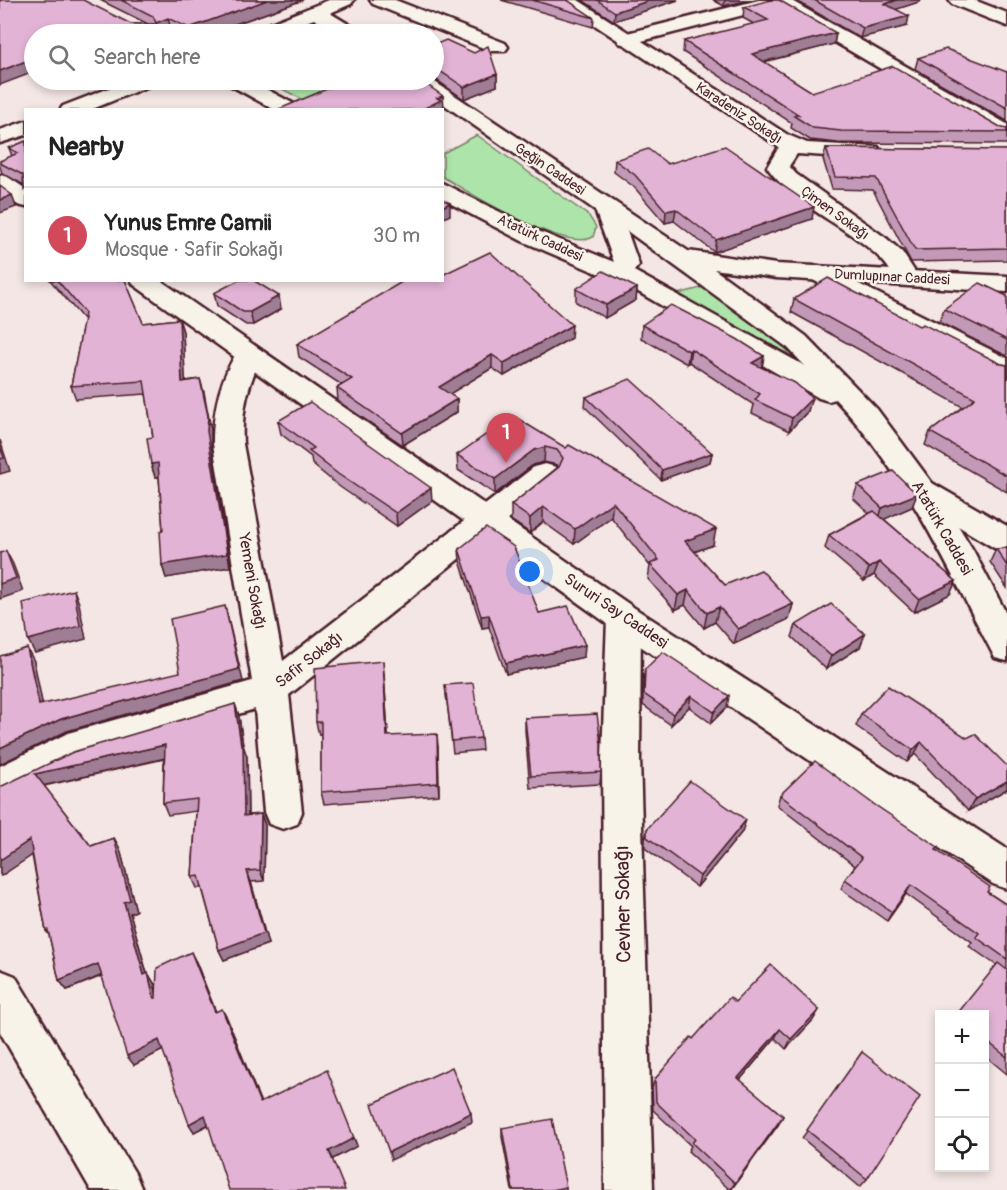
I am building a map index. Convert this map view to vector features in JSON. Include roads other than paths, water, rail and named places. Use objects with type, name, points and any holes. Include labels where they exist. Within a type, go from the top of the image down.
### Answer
[{"type":"street","points":[[285,24],[345,0]]},
{"type":"street","points":[[379,0],[440,24]]},
{"type":"street","name":"Karadeniz Sokağı","points":[[566,0],[791,146],[815,151],[894,152]]},
{"type":"street","points":[[626,39],[778,0],[1007,133]]},
{"type":"street","points":[[958,0],[1007,20]]},
{"type":"street","points":[[316,12],[335,24]]},
{"type":"street","points":[[444,26],[498,47]]},
{"type":"street","points":[[75,108],[121,90]]},
{"type":"street","points":[[254,90],[287,108]]},
{"type":"street","name":"Geğin Caddesi","points":[[434,90],[682,258]]},
{"type":"street","points":[[0,137],[24,128]]},
{"type":"street","name":"Çimen Sokağı","points":[[791,146],[778,167],[781,172],[829,210],[877,243],[893,257],[907,278]]},
{"type":"street","points":[[0,182],[24,199]]},
{"type":"street","name":"Atatürk Caddesi","points":[[444,191],[530,236],[633,274],[658,286],[678,284]]},
{"type":"street","points":[[606,207],[633,274]]},
{"type":"street","name":"Atatürk Caddesi","points":[[633,274],[635,255],[644,252],[664,252],[682,258],[797,342],[867,416],[921,490],[957,550],[1007,648]]},
{"type":"street","points":[[678,284],[689,275],[690,269],[682,258]]},
{"type":"street","name":"Dumlupınar Caddesi","points":[[682,258],[776,271],[1007,284]]},
{"type":"street","name":"Dumlupınar Caddesi","points":[[678,284],[776,271]]},
{"type":"street","points":[[818,273],[1007,369]]},
{"type":"street","name":"Atatürk Caddesi","points":[[633,274],[803,375],[867,416]]},
{"type":"street","name":"Sururi Say Caddesi","points":[[146,282],[624,618],[1007,871]]},
{"type":"street","name":"Yemeni Sokağı","points":[[249,355],[232,390],[228,404],[228,444],[271,690],[283,812]]},
{"type":"street","name":"Safir Sokağı","points":[[0,784],[68,749],[271,690],[545,474]]},
{"type":"street","points":[[921,490],[1007,541]]},
{"type":"street","name":"Cevher Sokağı","points":[[624,618],[621,759],[629,1190]]},
{"type":"street","points":[[0,991],[118,1190]]},
{"type":"place","name":"Yunus Emre Camii","points":[[506,463]]}]
